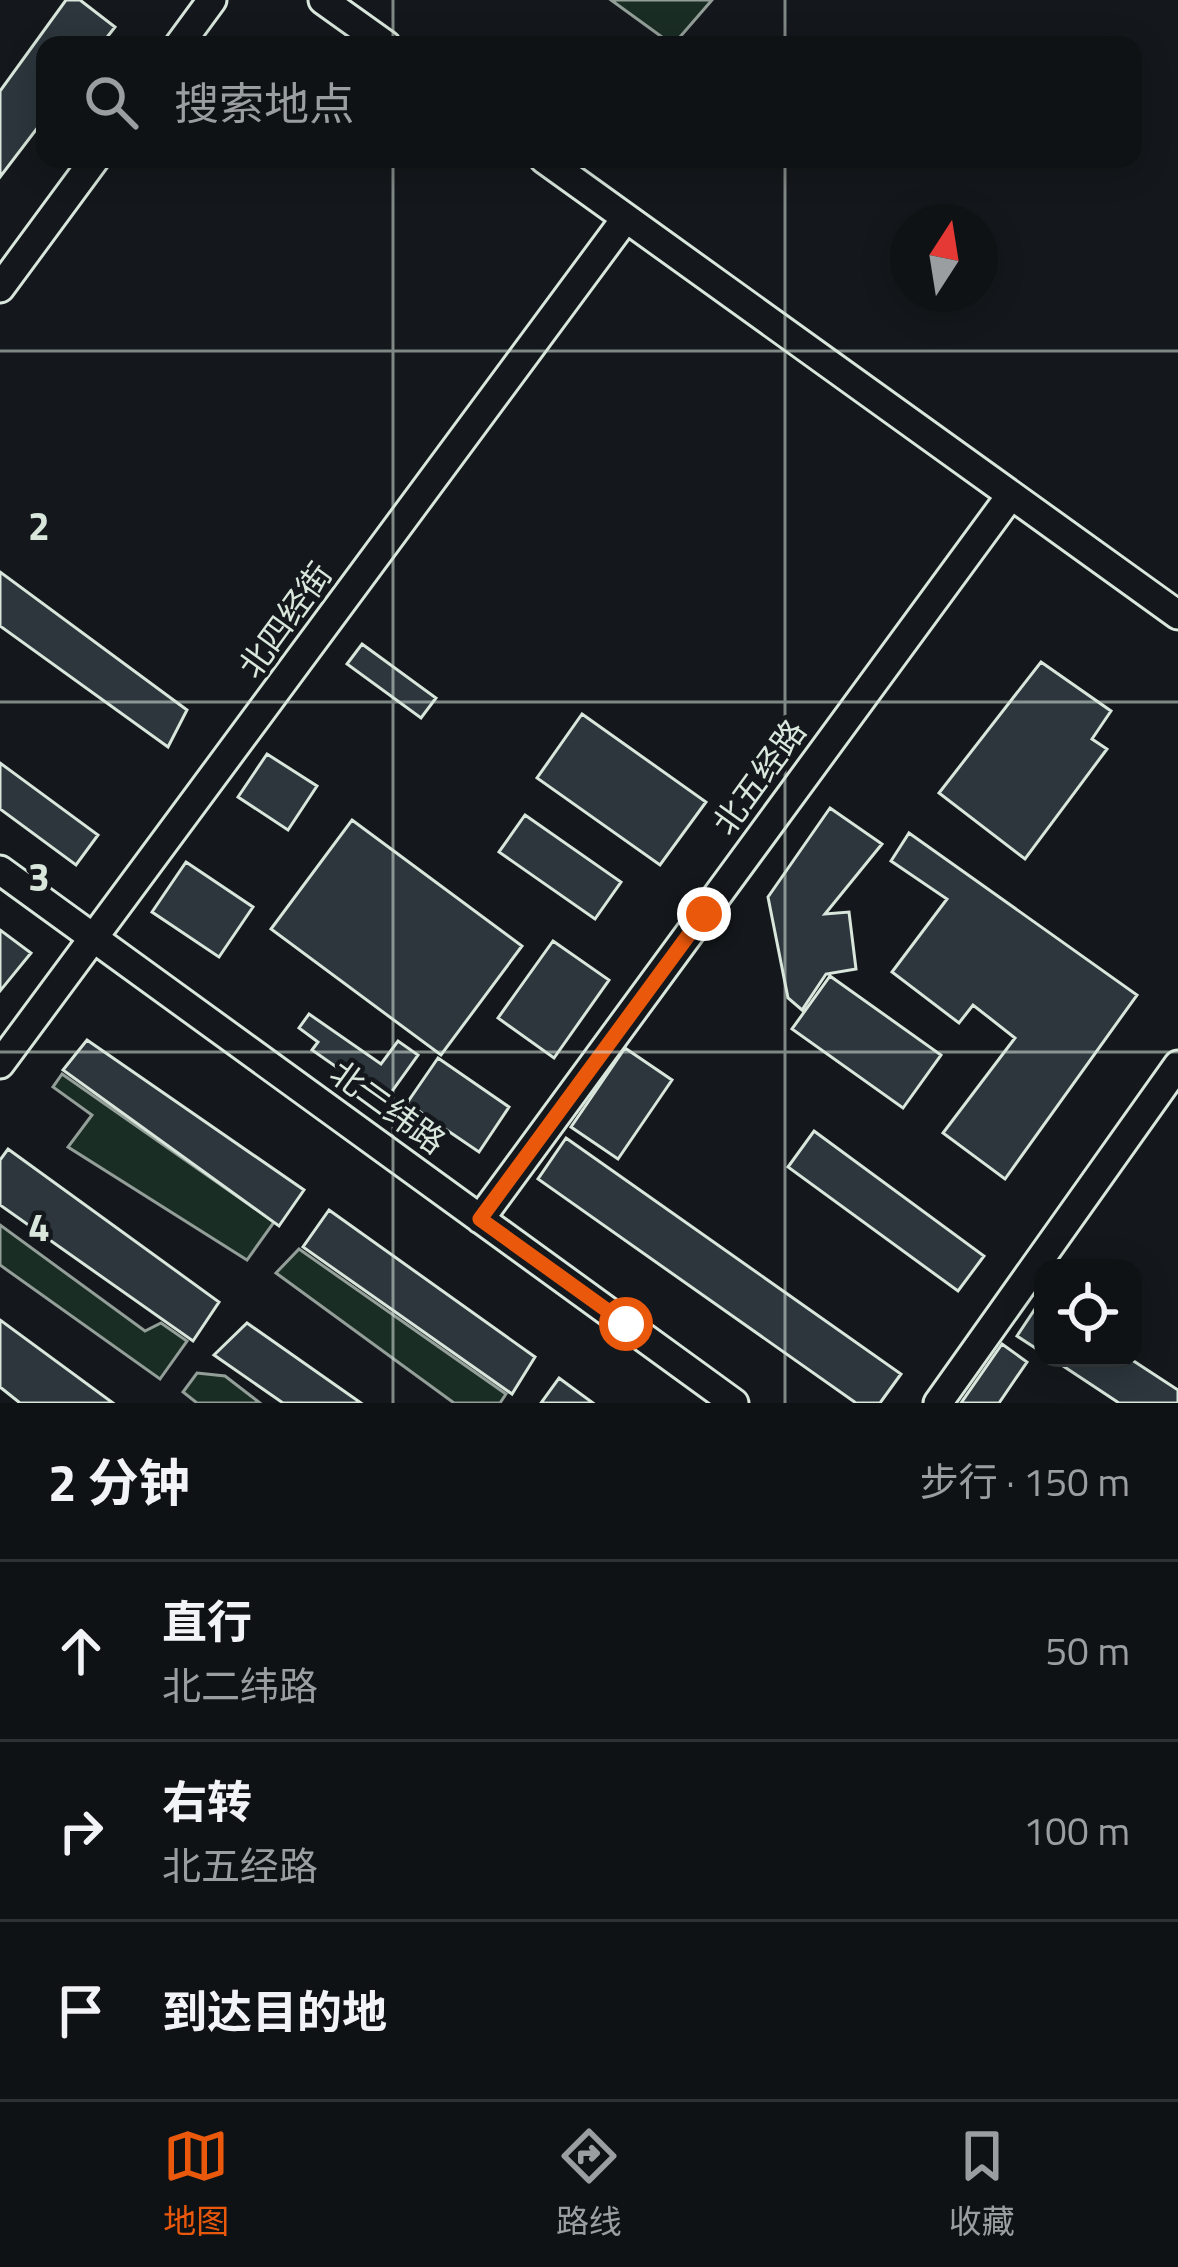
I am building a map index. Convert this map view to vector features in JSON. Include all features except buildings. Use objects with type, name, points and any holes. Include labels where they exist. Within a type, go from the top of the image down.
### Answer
[{"type":"street","points":[[186,36],[212,0]]},
{"type":"street","points":[[323,0],[373,36]]},
{"type":"street","points":[[0,288],[88,168]]},
{"type":"street","points":[[557,168],[1178,616]]},
{"type":"street","name":"北四经街","points":[[0,1064],[626,218]]},
{"type":"street","name":"北五经路","points":[[480,1219],[1011,495]]},
{"type":"street","name":"北二纬路","points":[[0,870],[734,1403]]},
{"type":"street","points":[[938,1403],[1178,1065]]},
{"type":"green space","points":[[611,0],[712,0],[681,36],[661,36]]},
{"type":"green space","points":[[62,1074],[274,1222],[247,1260],[68,1147],[92,1115],[53,1087]]},
{"type":"green space","points":[[0,1225],[145,1331],[161,1323],[187,1341],[160,1379],[0,1265]]},
{"type":"green space","points":[[299,1249],[506,1394],[500,1403],[454,1403],[276,1273]]},
{"type":"green space","points":[[197,1373],[225,1376],[260,1403],[197,1403],[183,1392]]},
{"type":"route","points":[[626,1324],[480,1219],[704,914]]}]
